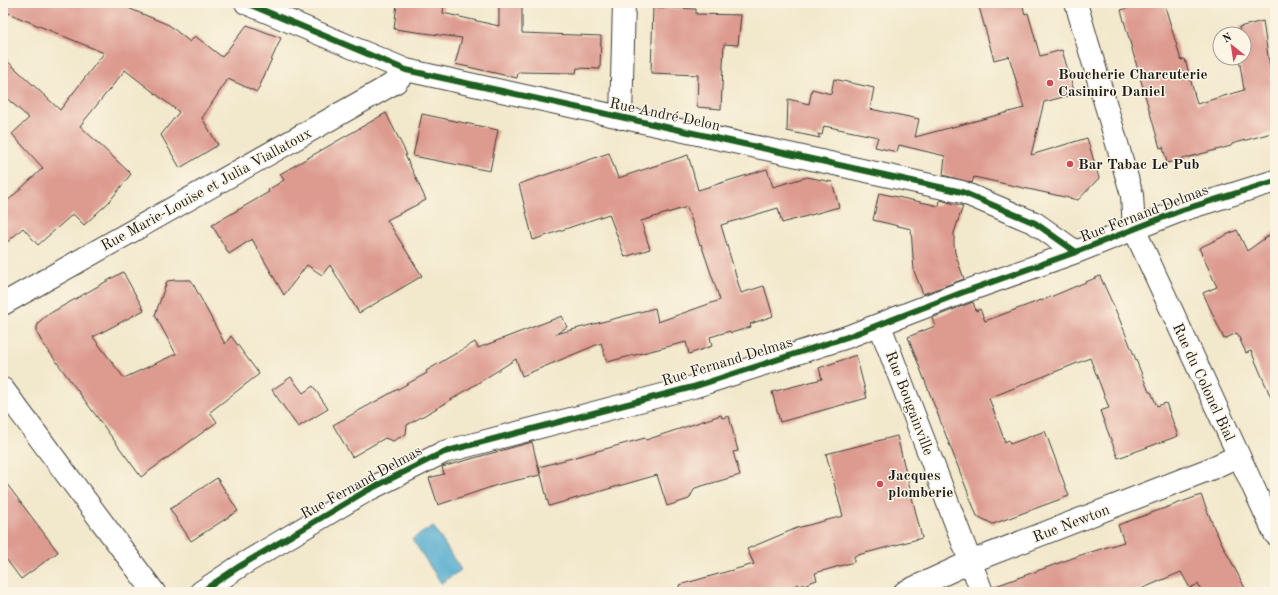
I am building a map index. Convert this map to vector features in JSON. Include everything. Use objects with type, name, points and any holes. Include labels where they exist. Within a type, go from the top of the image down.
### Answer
[{"type":"street","name":"Rue André Delon","points":[[246,3],[406,70],[962,192],[1035,223],[1076,252]]},
{"type":"street","points":[[621,118],[624,3]]},
{"type":"street","points":[[1076,3],[1132,195],[1134,229]]},
{"type":"street","name":"Rue Marie-Louise et Julia Viallatoux","points":[[3,304],[396,82],[406,70]]},
{"type":"street","name":"Rue Fernand Delmas","points":[[201,592],[240,566],[366,491],[444,452],[693,387],[840,340],[880,326],[961,293],[1076,252],[1182,210],[1275,181]]},
{"type":"street","name":"Rue du Colonel Bial","points":[[1134,229],[1275,534]]},
{"type":"street","name":"Rue Bougainville","points":[[880,326],[982,592]]},
{"type":"street","points":[[3,389],[154,592]]},
{"type":"street","name":"Rue Newton","points":[[905,592],[970,562],[1210,469],[1238,456]]},
{"type":"water","points":[[433,526],[461,570],[441,583],[412,539]]},
{"type":"building","points":[[3,3],[116,3],[169,25],[190,42],[195,36],[222,57],[247,25],[281,38],[257,92],[228,79],[202,118],[218,145],[180,168],[161,135],[179,112],[125,70],[80,126],[131,174],[109,202],[84,225],[73,214],[38,245],[23,228],[3,246],[3,205],[43,168],[12,134],[29,118],[3,95],[3,57],[60,110],[104,53],[3,11]]},
{"type":"building","points":[[397,3],[444,3],[443,13],[499,26],[499,3],[522,3],[522,33],[601,36],[600,69],[577,68],[576,73],[518,72],[517,78],[455,64],[462,38],[394,29]]},
{"type":"building","points":[[994,3],[1022,3],[1025,14],[1028,13],[1040,56],[1062,50],[1075,94],[1044,102],[1031,155],[1087,138],[1099,178],[1078,200],[974,177],[972,183],[943,175],[945,156],[899,145],[897,152],[875,147],[878,137],[824,126],[822,135],[818,134],[820,138],[787,131],[788,99],[809,104],[812,89],[831,94],[834,79],[874,88],[870,109],[919,119],[915,137],[1024,108],[1009,56],[994,60],[979,7]]},
{"type":"building","points":[[1147,3],[1164,3],[1181,60],[1185,59],[1197,104],[1244,90],[1240,66],[1252,66],[1252,26],[1243,26],[1263,21],[1275,105],[1275,132],[1232,144],[1231,146],[1167,163],[1163,147],[1160,148],[1121,10]]},
{"type":"building","points":[[653,7],[696,9],[696,14],[741,15],[738,45],[724,44],[721,109],[697,107],[698,75],[651,73]]},
{"type":"building","points":[[386,113],[407,155],[405,155],[426,200],[387,220],[422,276],[359,313],[330,265],[322,275],[307,265],[284,295],[252,239],[229,254],[212,225],[269,192],[268,190],[284,180],[280,174]]},
{"type":"building","points":[[422,114],[498,130],[490,171],[413,156]]},
{"type":"building","points":[[609,153],[618,178],[688,155],[698,190],[767,169],[773,187],[807,177],[832,182],[839,207],[782,223],[778,208],[721,225],[741,293],[764,286],[773,316],[750,324],[751,327],[710,337],[712,346],[689,354],[686,342],[607,362],[601,343],[522,376],[516,359],[446,403],[407,425],[406,434],[393,441],[385,438],[352,457],[333,425],[427,373],[426,371],[475,342],[478,348],[562,316],[567,327],[556,334],[655,308],[658,322],[720,300],[687,207],[641,221],[650,249],[625,257],[609,214],[533,240],[519,184]]},
{"type":"building","points":[[879,193],[939,206],[940,200],[963,206],[954,233],[954,245],[955,253],[964,279],[923,294],[914,271],[911,229],[873,220]]},
{"type":"building","points":[[1237,230],[1247,251],[1275,231],[1275,407],[1251,351],[1246,353],[1237,333],[1224,339],[1203,293],[1217,287],[1199,248]]},
{"type":"building","points":[[123,272],[144,310],[93,337],[124,378],[176,354],[155,315],[167,281],[175,280],[191,280],[225,344],[231,336],[259,374],[210,412],[217,422],[141,477],[42,342],[37,333],[39,322],[47,315]]},
{"type":"building","points":[[1100,276],[1149,392],[1151,392],[1157,406],[1166,403],[1178,436],[1118,458],[1100,411],[1109,408],[1090,358],[989,398],[1005,442],[1009,440],[1010,444],[1045,431],[1069,496],[993,524],[977,516],[908,337],[935,326],[932,318],[973,302],[976,311],[980,309],[985,321],[1041,301]]},
{"type":"building","points":[[856,355],[867,398],[780,422],[772,392],[822,379],[819,368]]},
{"type":"building","points":[[291,377],[303,393],[313,386],[328,409],[298,427],[272,390]]},
{"type":"building","points":[[721,415],[722,418],[729,416],[738,451],[733,452],[740,475],[695,488],[689,499],[667,506],[657,475],[549,506],[539,467],[645,438],[646,440]]},
{"type":"building","points":[[897,436],[922,538],[854,556],[854,562],[815,573],[817,580],[800,586],[798,584],[780,592],[680,592],[679,585],[754,564],[747,549],[797,528],[843,516],[826,454]]},
{"type":"building","points":[[532,442],[540,475],[500,484],[438,505],[429,478],[444,474],[442,467]]},
{"type":"building","points":[[217,478],[238,511],[191,541],[170,509]]},
{"type":"building","points":[[3,479],[58,552],[21,579],[3,555]]},
{"type":"building","points":[[1201,495],[1215,530],[1247,592],[1202,592],[1198,584],[1190,588],[1181,572],[1134,592],[994,592],[993,587],[1081,555],[1124,542],[1118,525]]},
{"type":"cycle path","points":[[246,3],[406,70],[962,192],[1035,223],[1076,252]]},
{"type":"cycle path","points":[[201,592],[240,566],[366,491],[444,452],[693,387],[847,337],[961,293],[1076,252],[1182,210],[1275,181]]},
{"type":"place","name":"Boucherie Charcuterie Casimiro Daniel","points":[[1050,83]]},
{"type":"place","name":"Bar Tabac Le Pub","points":[[1070,164]]},
{"type":"place","name":"Jacques plomberie","points":[[880,484]]}]
